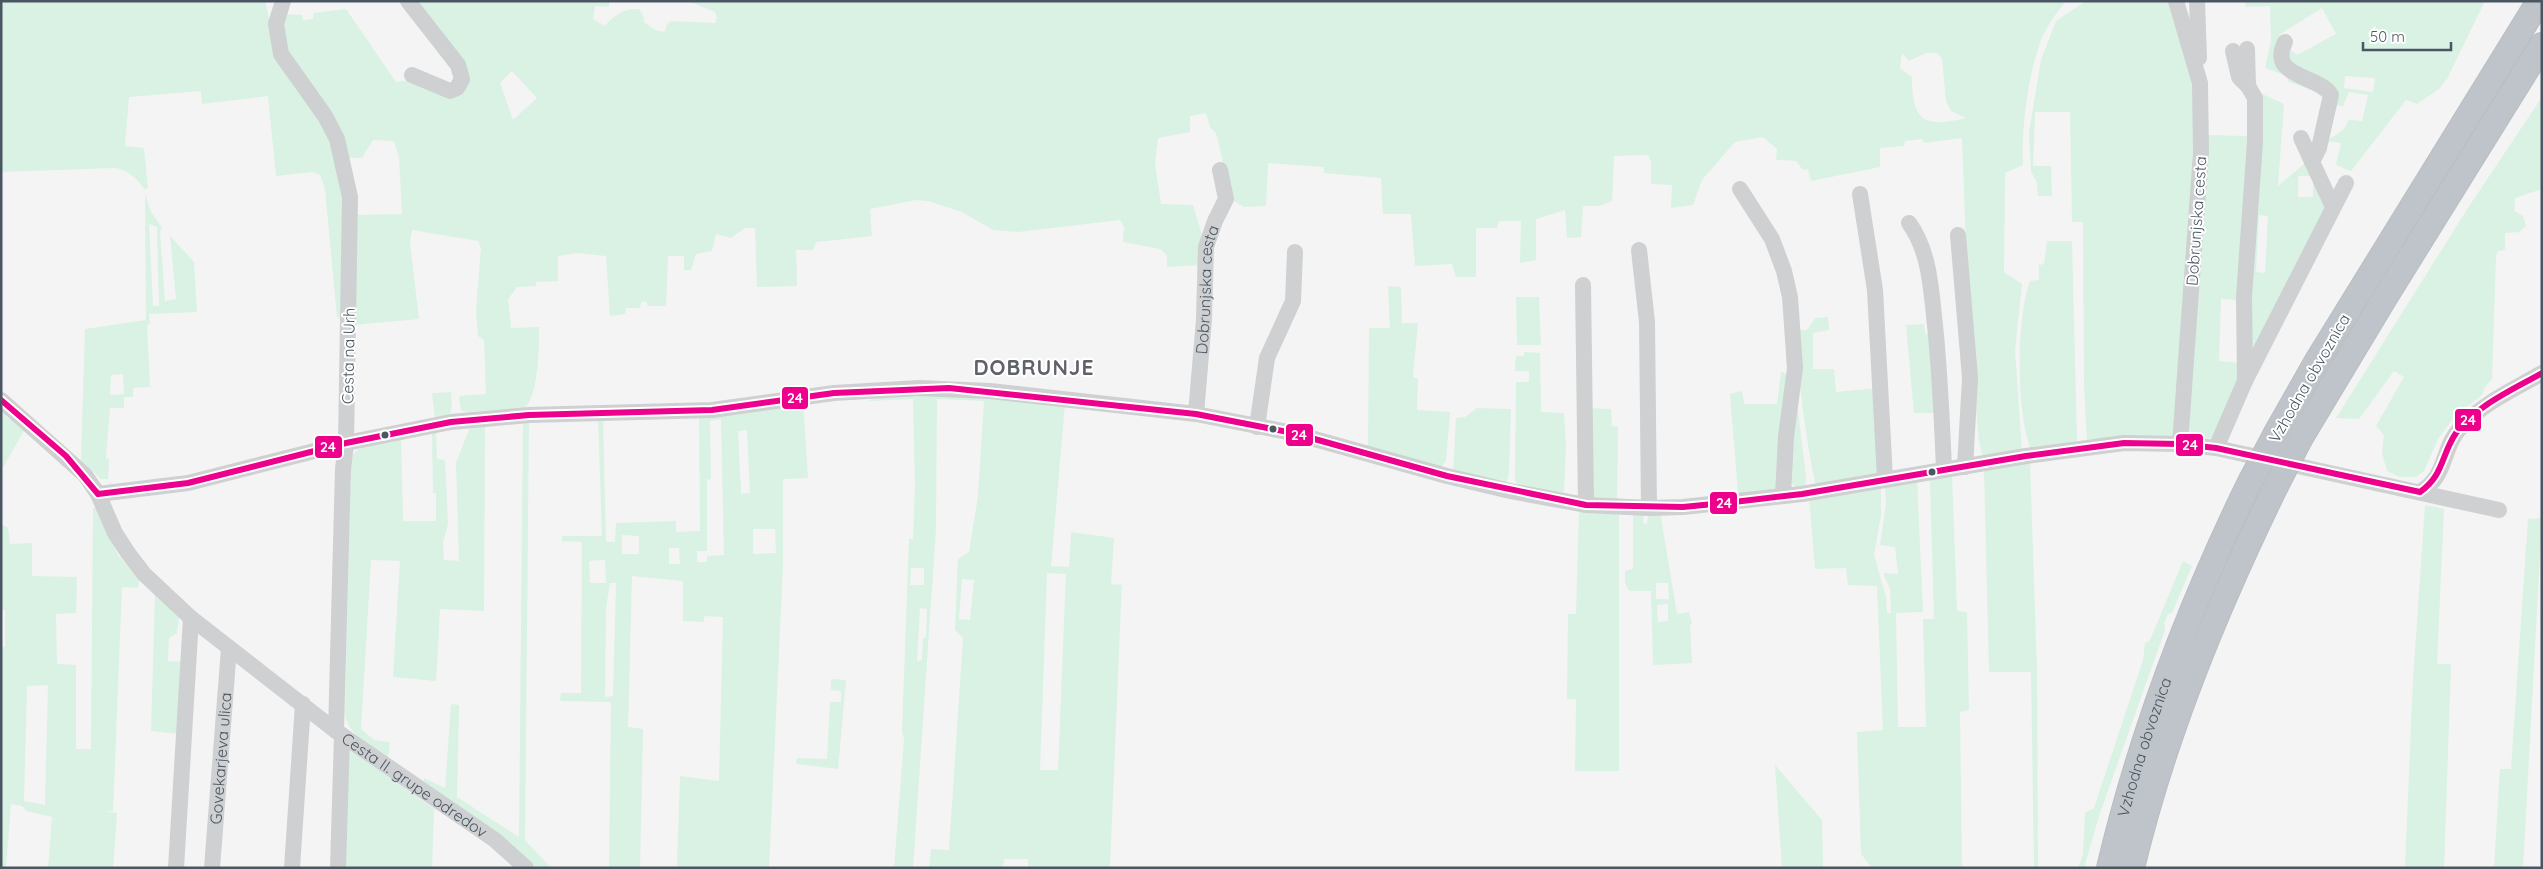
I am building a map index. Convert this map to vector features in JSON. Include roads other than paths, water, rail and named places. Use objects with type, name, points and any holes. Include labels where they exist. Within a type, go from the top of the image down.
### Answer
[{"type":"highway","name":"Vzhodna obvoznica","points":[[2132,868],[2155,707],[2193,607],[2251,480],[2318,359],[2539,1]]},
{"type":"highway","name":"Vzhodna obvoznica","points":[[2109,868],[2147,768],[2220,606],[2300,439],[2386,296],[2542,45]]},
{"type":"highway","points":[[2095,868],[2117,792],[2147,768],[2157,808],[2144,868]]},
{"type":"street","name":"Cesta na Urh","points":[[283,1],[276,24],[282,54],[325,116],[337,139],[350,197],[346,443],[343,469],[338,868]]},
{"type":"street","points":[[408,1],[458,65],[462,79],[458,88],[450,91],[412,75]]},
{"type":"street","name":"Dobrunjska cesta","points":[[2176,1],[2200,82],[2201,152],[2180,444]]},
{"type":"street","points":[[2197,1],[2200,82]]},
{"type":"street","points":[[2285,42],[2282,49],[2282,58],[2289,70],[2327,88],[2331,95],[2324,129],[2312,162]]},
{"type":"street","points":[[2240,50],[2239,77],[2248,86],[2255,98],[2255,142],[2244,297],[2245,381]]},
{"type":"street","points":[[2301,138],[2333,207]]},
{"type":"street","name":"Dobrunjska cesta","points":[[1196,414],[1204,319],[1206,247],[1215,221],[1226,199],[1220,170]]},
{"type":"street","points":[[2216,448],[2245,381],[2346,183]]},
{"type":"street","points":[[1740,189],[1772,239],[1784,271],[1790,297],[1795,368],[1788,420],[1783,496]]},
{"type":"street","points":[[1860,194],[1876,290],[1885,479]]},
{"type":"street","points":[[1909,223],[1917,233],[1924,251],[1930,286],[1939,368],[1944,469]]},
{"type":"street","points":[[1958,235],[1970,378],[1965,467]]},
{"type":"street","points":[[1639,250],[1647,322],[1649,508]]},
{"type":"street","points":[[1257,427],[1267,358],[1293,301],[1296,252]]},
{"type":"street","points":[[1583,285],[1586,505]]},
{"type":"street","points":[[2420,492],[2437,479],[2453,437],[2462,426],[2481,410],[2542,373]]},
{"type":"street","points":[[98,494],[188,483],[346,443],[451,422],[529,415],[712,410],[834,393],[910,388],[990,390],[1196,414],[1292,433],[1447,476],[1586,505],[1649,508],[1683,507],[1783,496],[1944,469],[2124,443],[2180,444],[2216,448],[2499,510]]},
{"type":"street","name":"Cesta II. grupe odredov","points":[[1,400],[85,474],[98,494],[115,533],[128,553],[144,574],[191,618],[339,733],[495,840],[526,868]]},
{"type":"street","points":[[176,868],[191,618]]},
{"type":"street","name":"Govekarjeva ulica","points":[[212,868],[229,648]]},
{"type":"street","points":[[292,868],[303,704]]},
{"type":"district","name":"DOBRUNJE","points":[[1034,367]]}]
